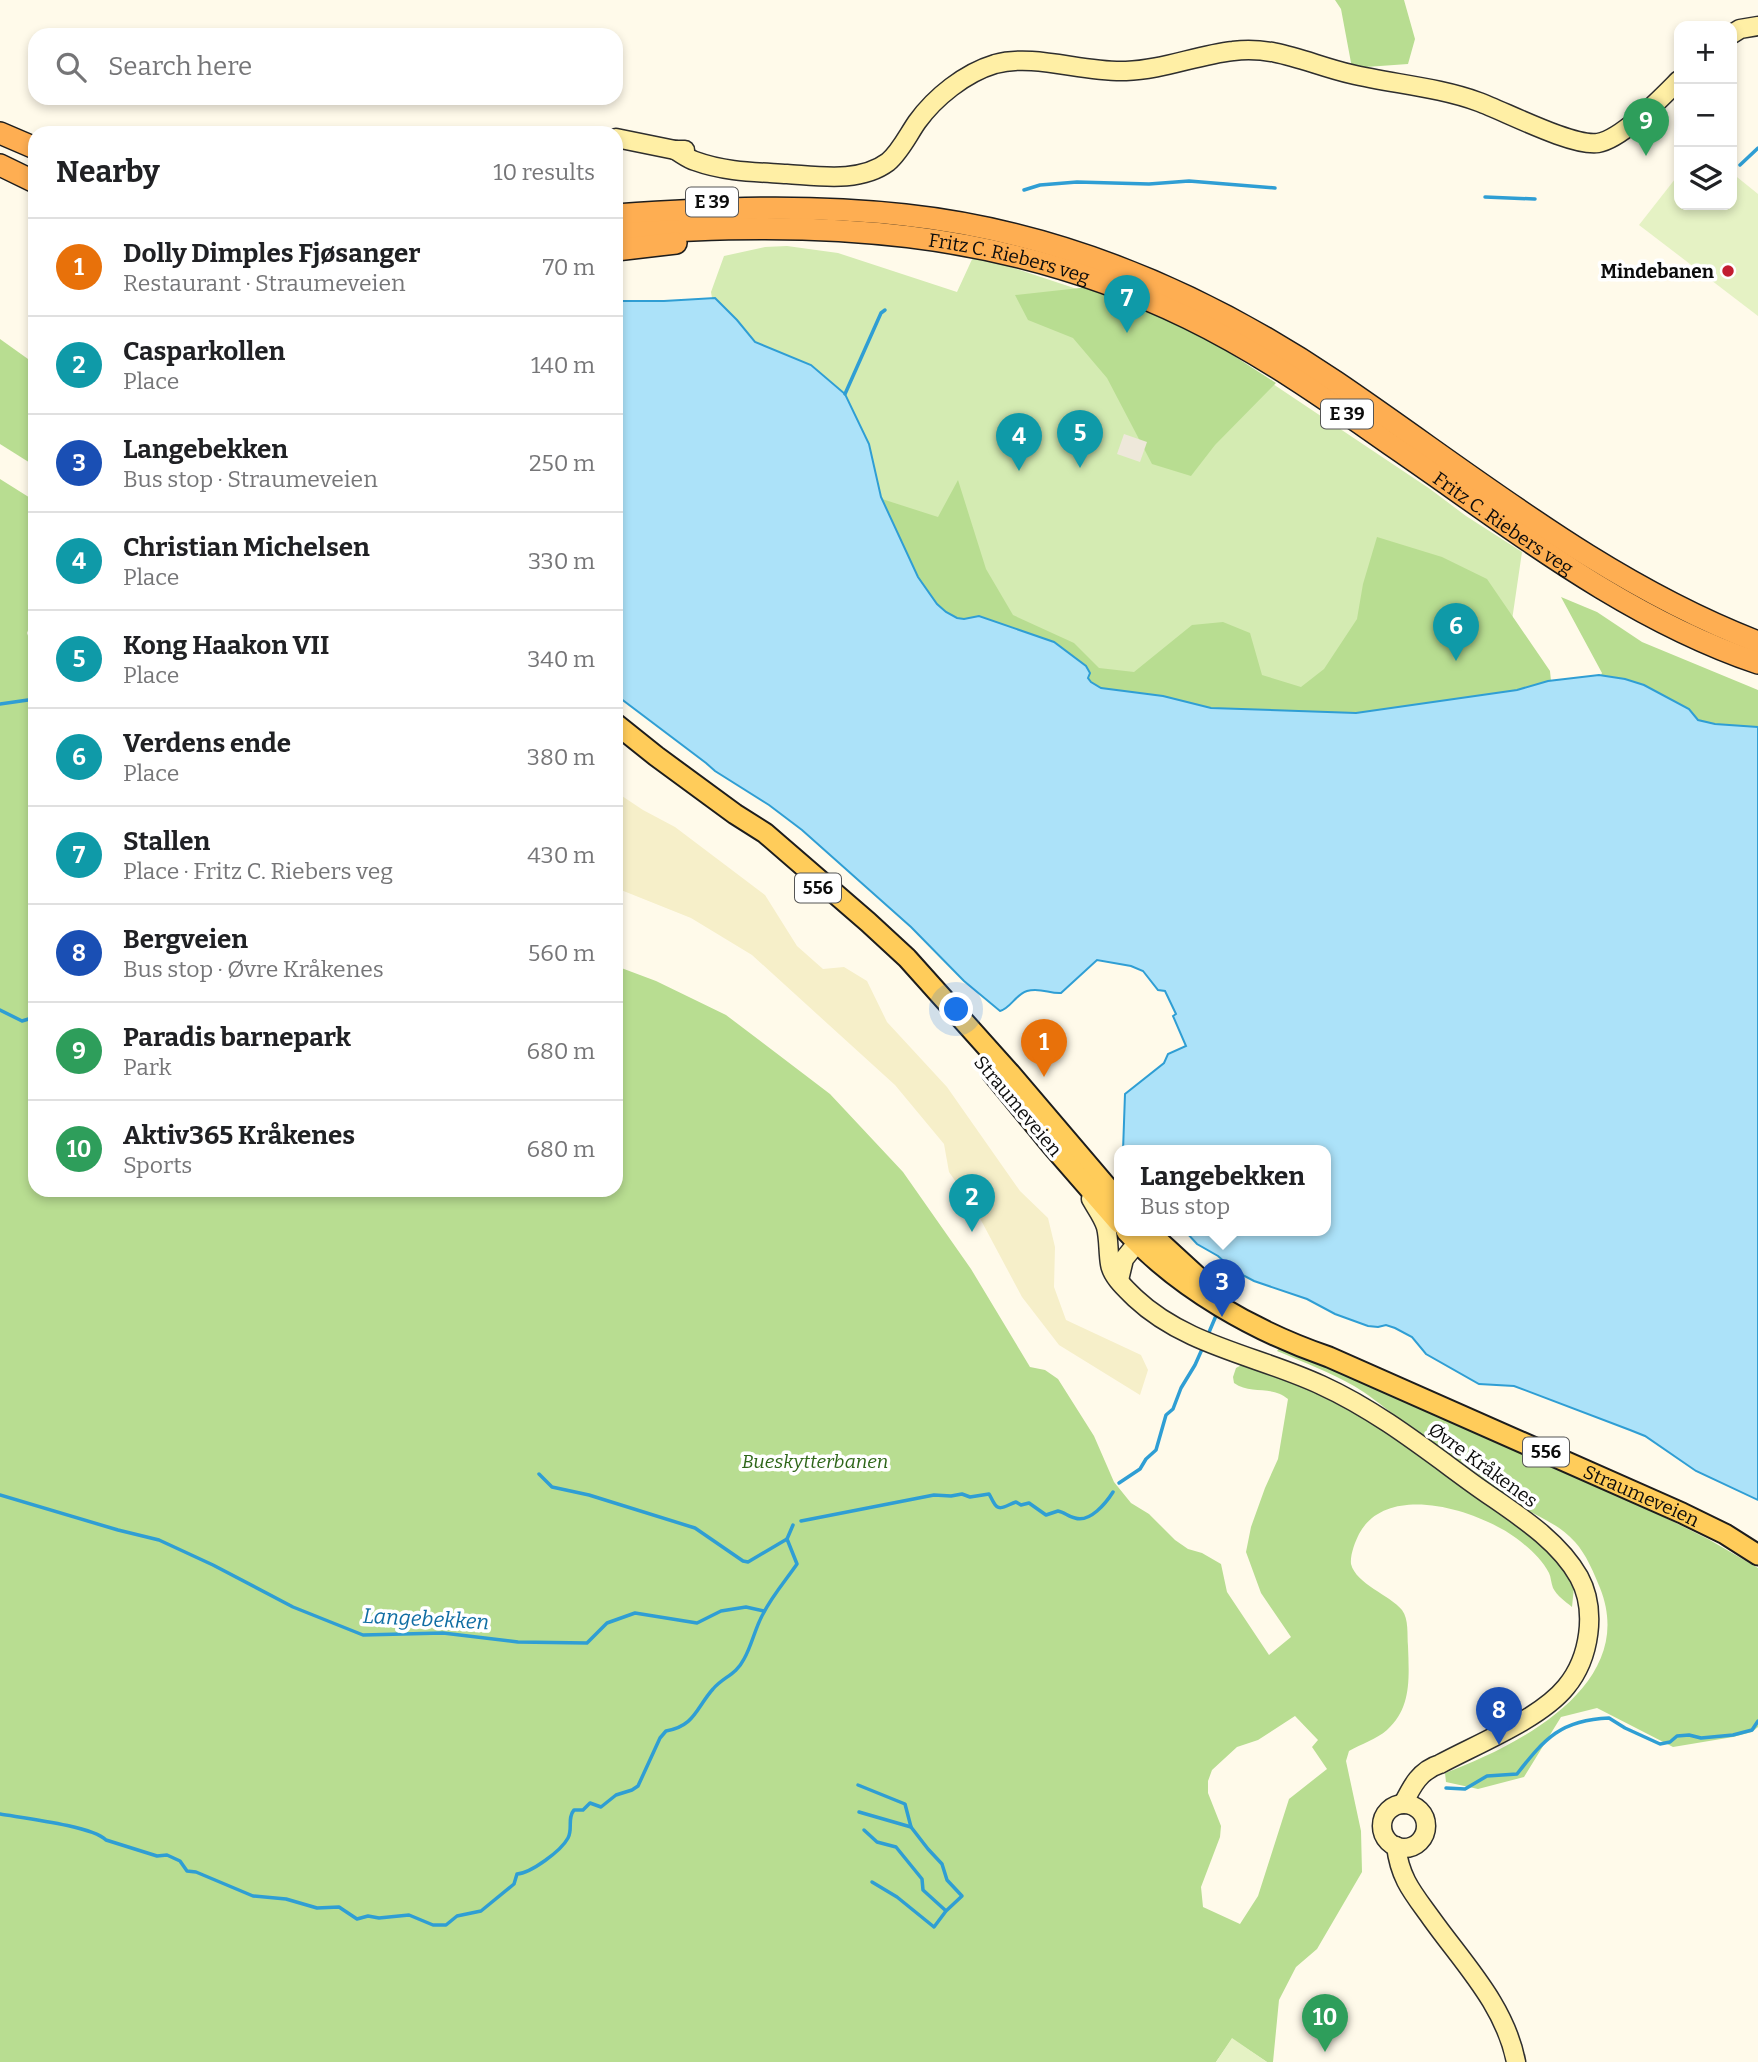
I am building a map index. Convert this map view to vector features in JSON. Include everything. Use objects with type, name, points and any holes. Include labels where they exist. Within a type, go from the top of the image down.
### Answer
[{"type":"highway","points":[[0,124],[28,133]]},
{"type":"highway","points":[[0,133],[28,145]]},
{"type":"highway","points":[[0,154],[28,166]]},
{"type":"highway","points":[[0,165],[28,179]]},
{"type":"highway","name":"E 39","points":[[623,200],[720,202],[807,208]]},
{"type":"highway","name":"Fritz C. Riebers veg","points":[[623,215],[807,208],[907,215],[982,227],[1066,249],[1165,286],[1232,319],[1302,360],[1548,531],[1631,582],[1692,614],[1758,642]]},
{"type":"highway","name":"E 39","points":[[623,249],[720,238],[761,227]]},
{"type":"highway","name":"Fritz C. Riebers veg","points":[[623,234],[761,227],[873,232],[968,245],[1062,268],[1156,304],[1223,336],[1293,378],[1539,548],[1612,594],[1684,632],[1758,663]]},
{"type":"main road","points":[[1737,31],[1758,26]]},
{"type":"main road","points":[[623,139],[676,150],[693,161],[757,174],[829,176],[870,172],[890,160],[920,117],[951,88],[986,67],[1014,61],[1104,72],[1173,64],[1232,51],[1275,52],[1346,73],[1476,101],[1564,137],[1589,144],[1620,134],[1675,84]]},
{"type":"main road","name":"Straumeveien","points":[[623,730],[735,814],[765,833],[907,958],[1114,1195]]},
{"type":"main road","name":"Straumeveien","points":[[735,814],[821,891],[897,965],[1114,1217]]},
{"type":"main road","name":"Øvre Kråkenes","points":[[1081,1181],[1106,1228],[1110,1266],[1136,1299],[1181,1330],[1206,1342],[1321,1384],[1359,1404],[1547,1538],[1570,1563],[1584,1588],[1589,1616],[1586,1647],[1572,1679],[1559,1695],[1541,1709],[1427,1769],[1410,1789],[1411,1807]]},
{"type":"main road","points":[[1119,1280],[1124,1259],[1136,1236]]},
{"type":"main road","name":"Straumeveien","points":[[1139,1236],[1201,1294],[1261,1330],[1329,1357],[1682,1513],[1758,1555]]},
{"type":"main road","points":[[1411,1807],[1426,1821],[1427,1828],[1422,1840],[1404,1847],[1385,1838],[1382,1825],[1391,1808],[1411,1807]]},
{"type":"main road","points":[[1404,1847],[1420,1903],[1495,2006],[1509,2037],[1516,2062]]},
{"type":"shaded area","points":[[1124,434],[1147,442],[1140,462],[1117,454]]},
{"type":"shaded area","points":[[623,797],[675,827],[765,895],[797,946],[823,969],[844,967],[867,981],[887,1022],[947,1087],[1020,1191],[1048,1218],[1055,1247],[1054,1287],[1066,1320],[1141,1355],[1148,1370],[1140,1395],[1059,1345],[1022,1297],[975,1209],[949,1172],[944,1144],[895,1085],[752,955],[691,918],[623,891]]},
{"type":"green space","points":[[1335,0],[1404,0],[1415,39],[1408,64],[1352,68],[1341,9]]},
{"type":"green space","name":"Mindebanen","points":[[1737,177],[1758,194],[1758,316],[1639,225],[1674,180],[1674,210],[1737,210]]},
{"type":"green space","points":[[787,246],[838,253],[957,292],[974,255],[1080,290],[1228,354],[1522,552],[1511,627],[1517,690],[1163,696],[1101,688],[918,577],[881,497],[869,444],[773,351],[755,342],[737,320],[712,298],[711,292],[724,256],[765,247]]},
{"type":"green space","points":[[1098,286],[1177,319],[1276,383],[1215,445],[1191,476],[1152,464],[1107,378],[1073,338],[1028,320],[1015,295]]},
{"type":"green space","points":[[0,339],[28,359],[28,462],[0,444]]},
{"type":"green space","name":"Bueskytterbanen","points":[[0,479],[28,497],[28,1197],[623,1197],[623,969],[656,981],[726,1015],[830,1094],[903,1172],[971,1269],[1030,1367],[1045,1370],[1058,1379],[1094,1436],[1114,1482],[1131,1503],[1149,1514],[1188,1549],[1202,1553],[1221,1564],[1227,1592],[1269,1655],[1291,1637],[1261,1593],[1246,1552],[1251,1527],[1278,1459],[1288,1399],[1275,1392],[1247,1389],[1234,1383],[1236,1368],[1247,1362],[1311,1387],[1350,1408],[1489,1504],[1546,1548],[1566,1569],[1574,1587],[1572,1607],[1557,1594],[1550,1575],[1539,1558],[1516,1538],[1479,1518],[1434,1506],[1390,1508],[1372,1518],[1359,1534],[1351,1564],[1359,1578],[1402,1610],[1406,1618],[1409,1669],[1405,1702],[1395,1721],[1374,1739],[1349,1751],[1346,1761],[1361,1831],[1362,1872],[1317,1949],[1296,1967],[1279,2000],[1273,2062],[1267,2062],[1232,2039],[1216,2062],[0,2062]],"holes":[[[1295,1716],[1318,1740],[1312,1747],[1327,1769],[1289,1799],[1258,1896],[1240,1924],[1203,1907],[1201,1887],[1220,1837],[1221,1826],[1208,1793],[1212,1770],[1237,1747],[1258,1740]]]},
{"type":"green space","points":[[958,480],[986,569],[1013,615],[1074,643],[1099,668],[1134,672],[1192,625],[1223,622],[1250,633],[1262,675],[1301,687],[1324,669],[1357,619],[1363,584],[1377,537],[1442,557],[1487,579],[1550,671],[1551,681],[1517,690],[1356,713],[1211,708],[1163,696],[1101,688],[979,616],[957,618],[933,600],[922,584],[882,499],[938,517]]},
{"type":"green space","points":[[1561,597],[1597,612],[1642,642],[1758,690],[1758,727],[1698,720],[1689,709],[1625,679],[1601,675]]},
{"type":"green space","points":[[1280,1347],[1644,1507],[1758,1568],[1758,1727],[1752,1732],[1733,1737],[1673,1747],[1597,1708],[1561,1717],[1524,1777],[1478,1789],[1446,1782],[1445,1773],[1505,1746],[1536,1728],[1564,1707],[1587,1682],[1602,1654],[1607,1623],[1600,1588],[1583,1552],[1563,1531],[1516,1503],[1359,1389],[1277,1351]]},
{"type":"green space","points":[[1232,2038],[1267,2062],[1216,2062]]},
{"type":"water","points":[[715,298],[755,342],[811,365],[845,394],[869,444],[881,497],[918,577],[937,604],[957,618],[979,616],[1054,642],[1086,666],[1090,673],[1088,678],[1101,688],[1163,696],[1211,708],[1356,713],[1517,690],[1548,681],[1599,675],[1644,685],[1689,709],[1698,720],[1758,727],[1758,1500],[1696,1471],[1645,1436],[1514,1386],[1479,1384],[1426,1354],[1412,1337],[1395,1328],[1386,1325],[1368,1326],[1235,1271],[1190,1236],[1331,1236],[1331,1145],[1123,1145],[1125,1094],[1164,1063],[1168,1054],[1186,1046],[1165,991],[1158,990],[1143,971],[1097,960],[1061,993],[1027,991],[1000,1011],[964,981],[911,927],[802,830],[769,805],[715,771],[623,700],[623,301]]},
{"type":"waterway","points":[[1740,165],[1758,148]]},
{"type":"waterway","points":[[1024,190],[1040,185],[1077,182],[1149,184],[1189,181],[1275,188]]},
{"type":"waterway","points":[[1485,197],[1535,199]]},
{"type":"waterway","points":[[845,394],[881,313],[885,310]]},
{"type":"waterway","points":[[0,704],[28,700]]},
{"type":"waterway","points":[[0,1010],[22,1021],[28,1019]]},
{"type":"waterway","name":"Langebekken","points":[[1222,1301],[1235,1271]]},
{"type":"waterway","name":"Langebekken","points":[[1207,1337],[1218,1311]]},
{"type":"waterway","name":"Langebekken","points":[[1119,1483],[1140,1469],[1156,1450],[1166,1415],[1173,1409],[1203,1347]]},
{"type":"waterway","points":[[539,1474],[552,1487],[589,1495],[695,1528],[743,1561],[748,1562],[787,1539]]},
{"type":"waterway","name":"Langebekken","points":[[801,1521],[934,1495],[962,1494],[970,1497],[989,1494],[998,1507],[1016,1502],[1021,1505],[1029,1503],[1046,1515],[1058,1511],[1081,1519],[1097,1511],[1113,1492]]},
{"type":"waterway","name":"Langebekken","points":[[0,1495],[159,1540],[293,1607],[363,1635],[443,1633],[518,1642],[587,1643],[607,1623],[635,1613],[697,1623],[721,1611],[746,1607],[764,1611]]},
{"type":"waterway","points":[[0,1814],[72,1827],[157,1856],[167,1855],[180,1861],[187,1871],[196,1872],[253,1896],[286,1899],[317,1908],[339,1907],[357,1919],[368,1916],[379,1918],[409,1915],[433,1925],[446,1925],[457,1916],[481,1911],[514,1884],[517,1874],[537,1866],[559,1849],[569,1835],[574,1810],[583,1810],[590,1803],[601,1807],[616,1795],[638,1786],[660,1738],[666,1731],[676,1729],[689,1721],[713,1689],[737,1669],[744,1659],[760,1619],[797,1564],[787,1539],[793,1525]]},
{"type":"waterway","points":[[1446,1788],[1465,1789],[1487,1776],[1517,1774],[1546,1741],[1566,1727],[1578,1723],[1609,1718],[1660,1744],[1670,1742],[1677,1736],[1701,1738],[1733,1735],[1752,1730],[1758,1721]]},
{"type":"waterway","points":[[858,1785],[905,1804],[911,1827],[942,1864],[947,1880],[962,1896],[934,1927],[897,1897],[872,1882]]},
{"type":"waterway","points":[[859,1812],[911,1827]]},
{"type":"waterway","points":[[864,1830],[877,1842],[896,1847],[922,1879],[923,1890],[945,1910]]},
{"type":"place","name":"Paradis barnepark","points":[[1646,156]]},
{"type":"place","name":"Mindebanen","points":[[1728,271]]},
{"type":"place","name":"Stallen","points":[[1127,333]]},
{"type":"place","name":"Kong Haakon VII","points":[[1080,468]]},
{"type":"place","name":"Christian Michelsen","points":[[1019,471]]},
{"type":"place","name":"Verdens ende","points":[[1456,661]]},
{"type":"place","name":"Dolly Dimples Fjøsanger","points":[[1044,1077]]},
{"type":"place","name":"Casparkollen","points":[[972,1232]]},
{"type":"place","name":"Langebekken","points":[[1222,1317]]},
{"type":"place","name":"Bergveien","points":[[1499,1745]]},
{"type":"place","name":"Aktiv365 Kråkenes","points":[[1325,2052]]}]
